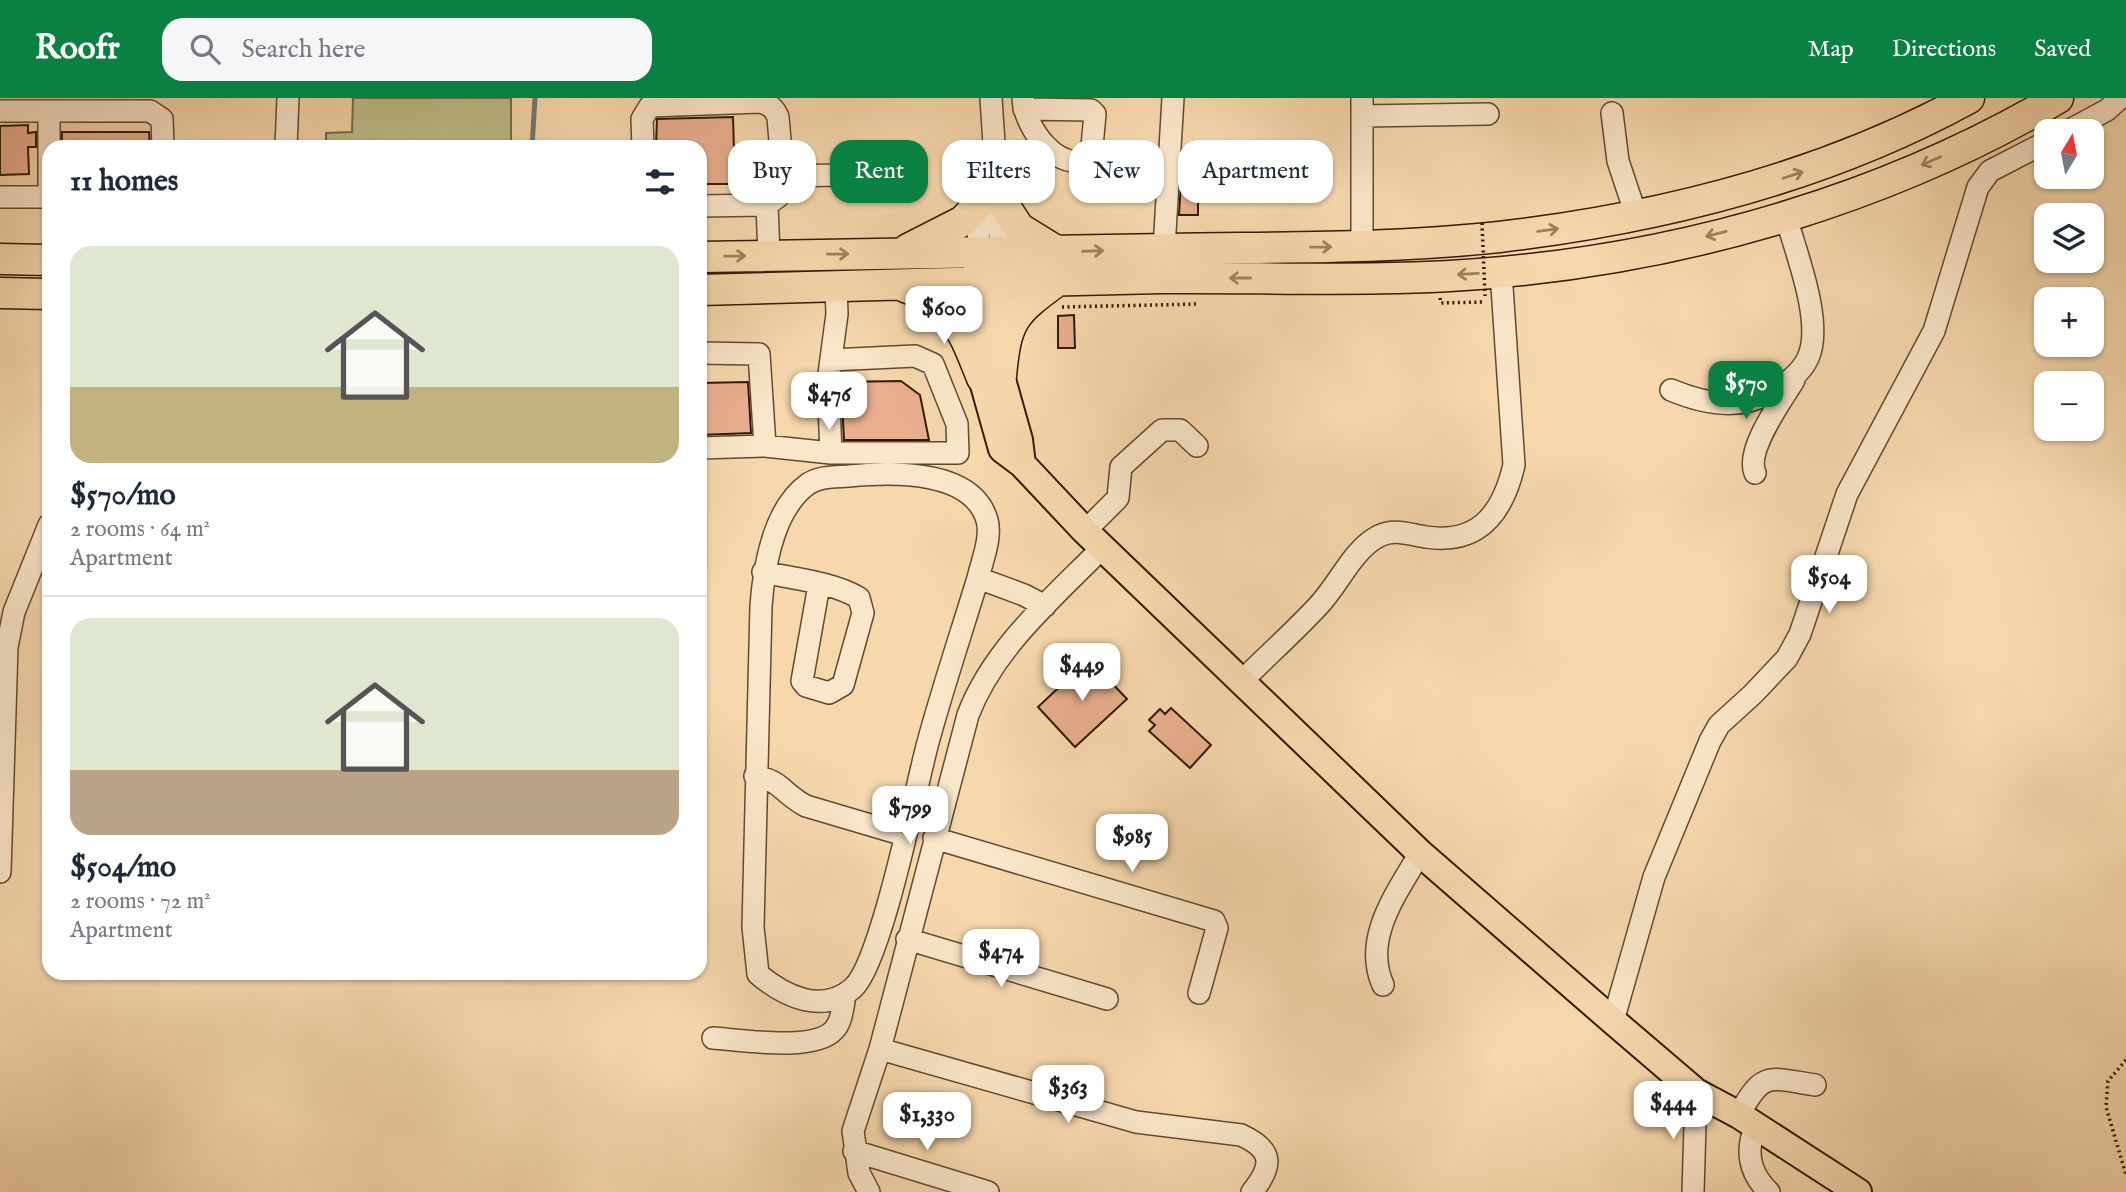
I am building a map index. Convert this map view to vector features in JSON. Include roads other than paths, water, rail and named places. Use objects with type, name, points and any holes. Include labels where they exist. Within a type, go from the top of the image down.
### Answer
[{"type":"highway","points":[[991,377],[1017,313],[1058,280],[1164,249],[1362,246],[1498,237],[1636,215],[1766,184],[1836,161],[1921,124],[1969,98]]},
{"type":"highway","points":[[707,290],[1058,280],[1363,278],[1496,288],[1786,217],[1851,196],[1975,141],[2058,98]]},
{"type":"highway","points":[[898,253],[963,221],[987,203]]},
{"type":"highway","points":[[992,203],[1019,228],[1058,280]]},
{"type":"highway","points":[[707,257],[989,251],[1058,280]]},
{"type":"highway","points":[[0,259],[42,260]]},
{"type":"highway","points":[[900,285],[934,300],[958,322],[991,377]]},
{"type":"highway","points":[[0,293],[42,294]]},
{"type":"main road","points":[[989,251],[991,377],[1002,449],[1022,464],[1200,643],[1243,680],[1420,853],[1696,1092],[1748,1120],[1846,1189]]},
{"type":"street","points":[[286,140],[288,98]]},
{"type":"street","points":[[1164,249],[1173,98]]},
{"type":"street","points":[[2088,119],[2122,99]]},
{"type":"street","points":[[643,140],[642,119],[650,106],[688,100],[768,103],[778,117],[780,140]]},
{"type":"street","points":[[1362,246],[1362,107],[1488,114]]},
{"type":"street","points":[[991,108],[991,140]]},
{"type":"street","points":[[0,111],[156,112],[162,119],[163,140]]},
{"type":"street","points":[[49,111],[49,140]]},
{"type":"street","points":[[1612,113],[1618,161],[1636,215]]},
{"type":"street","points":[[1975,141],[1990,172]]},
{"type":"street","points":[[1613,1021],[1654,877],[1710,741],[1719,725],[1753,694],[1787,657],[1800,634],[1847,494],[1934,331],[1978,187],[1990,172],[2034,148]]},
{"type":"street","points":[[0,197],[42,197]]},
{"type":"street","points":[[707,206],[770,203]]},
{"type":"street","points":[[989,251],[990,203]]},
{"type":"street","points":[[767,205],[769,256]]},
{"type":"street","points":[[1755,473],[1752,466],[1758,444],[1808,357],[1811,309],[1786,217]]},
{"type":"street","points":[[831,453],[830,371],[836,287]]},
{"type":"street","points":[[1243,680],[1321,604],[1367,544],[1381,535],[1397,531],[1428,537],[1462,536],[1483,525],[1499,509],[1507,493],[1514,465],[1513,415],[1496,288]]},
{"type":"street","points":[[707,353],[759,354],[765,446]]},
{"type":"street","points":[[707,448],[765,446],[831,453],[958,453],[957,424],[947,393],[933,364],[925,358],[830,371]]},
{"type":"street","points":[[1671,390],[1707,402],[1743,402],[1757,400],[1796,375]]},
{"type":"street","points":[[869,1192],[859,1173],[853,1131],[880,1049],[934,838],[976,693],[1011,643],[1045,606],[1094,539],[1118,498],[1121,467],[1163,430],[1181,430],[1197,446]]},
{"type":"street","points":[[713,1038],[791,1042],[825,1039],[837,1029],[845,995],[865,974],[928,743],[978,578],[987,536],[988,522],[981,508],[966,493],[941,480],[897,474],[820,478],[807,485],[780,520],[763,572],[755,776],[753,937],[758,974],[786,995],[806,1001],[823,1001],[845,995]]},
{"type":"street","points":[[0,872],[7,647],[14,612],[42,542]]},
{"type":"street","points":[[763,572],[819,585],[851,593],[859,598],[863,613],[843,685],[830,693],[806,686],[802,681],[819,585]]},
{"type":"street","points":[[978,578],[1045,606]]},
{"type":"street","points":[[755,776],[778,783],[793,799],[806,806],[904,835]]},
{"type":"street","points":[[934,838],[1214,921],[1217,928],[1199,993]]},
{"type":"street","points":[[1383,985],[1376,969],[1377,938],[1389,908],[1420,853]]},
{"type":"street","points":[[907,939],[1107,999]]},
{"type":"street","points":[[880,1049],[1136,1122],[1241,1135],[1256,1142],[1267,1159],[1266,1174],[1252,1192]]},
{"type":"street","points":[[1769,1192],[1752,1169],[1749,1152],[1748,1120],[1754,1088],[1765,1080],[1815,1085]]},
{"type":"street","points":[[1693,1192],[1696,1092]]},
{"type":"street","points":[[854,1151],[988,1192]]},
{"type":"waterway","points":[[532,140],[535,98]]}]
